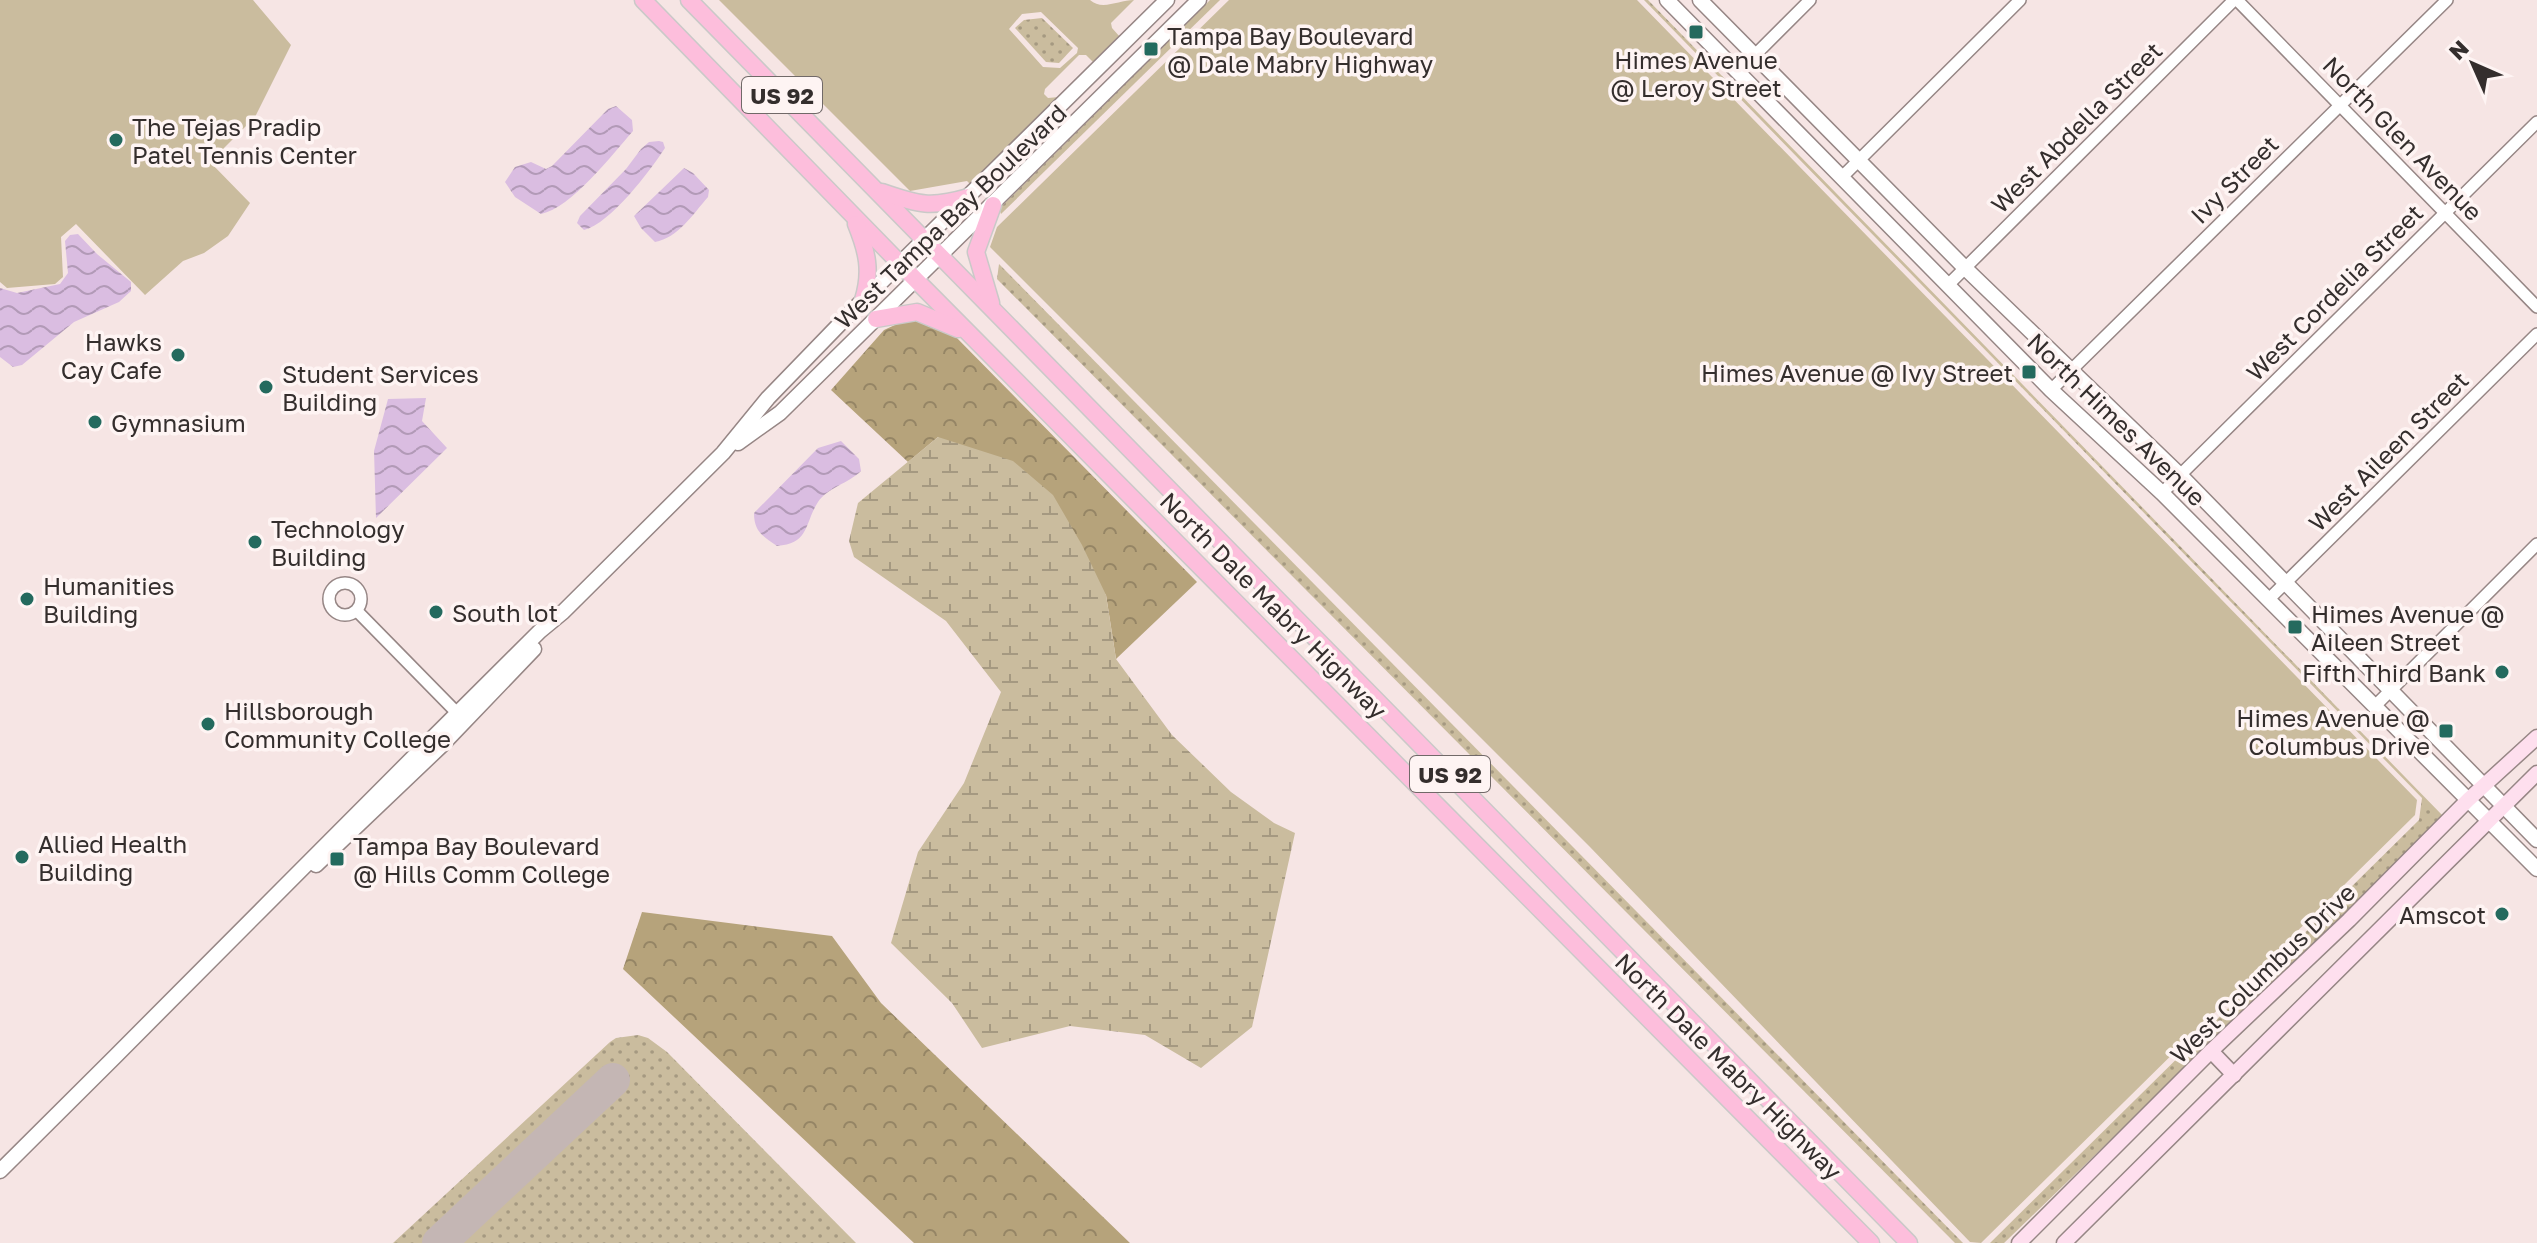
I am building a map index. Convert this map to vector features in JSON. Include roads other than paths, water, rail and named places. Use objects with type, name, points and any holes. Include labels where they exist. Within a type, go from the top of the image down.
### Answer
[{"type":"main road","name":"North Dale Mabry Highway","points":[[643,0],[900,264],[1871,1243]]},
{"type":"main road","name":"North Dale Mabry Highway","points":[[689,0],[1909,1243]]},
{"type":"main road","points":[[876,190],[925,205],[945,204],[969,197]]},
{"type":"main road","points":[[992,308],[976,252],[993,205]]},
{"type":"main road","points":[[852,215],[869,261],[870,274],[863,300]]},
{"type":"main road","points":[[876,319],[917,312],[972,336]]},
{"type":"main road","points":[[1366,731],[1388,710]]},
{"type":"main road","name":"West Columbus Drive","points":[[2019,1243],[2211,1051],[2349,920],[2468,800],[2537,737]]},
{"type":"main road","points":[[2064,1243],[2537,773]]},
{"type":"main road","points":[[2211,1051],[2234,1075]]},
{"type":"main road","points":[[1837,1209],[1858,1243]]},
{"type":"street","name":"West Tampa Bay Boulevard","points":[[0,1171],[262,912],[326,843],[461,717],[540,631],[563,612],[723,453],[768,398],[863,300],[1167,0]]},
{"type":"street","name":"North Himes Avenue","points":[[1667,0],[2051,390],[2162,493],[2537,869]]},
{"type":"street","name":"North Himes Avenue","points":[[1700,0],[1902,206],[2180,475],[2537,840]]},
{"type":"street","points":[[1738,72],[1810,0]]},
{"type":"street","points":[[1842,177],[2020,0]]},
{"type":"street","name":"North Glen Avenue","points":[[2235,0],[2537,307]]},
{"type":"street","name":"West Abdella Street","points":[[1949,284],[2235,0]]},
{"type":"street","name":"Ivy Street","points":[[2051,390],[2447,0]]},
{"type":"street","name":"West Tampa Bay Boulevard","points":[[723,453],[780,413],[1067,132],[1192,2]]},
{"type":"street","points":[[1082,85],[1098,101]]},
{"type":"street","points":[[1051,115],[1067,132]]},
{"type":"street","name":"West Cordelia Street","points":[[2162,493],[2537,122]]},
{"type":"street","points":[[1886,222],[1902,206]]},
{"type":"street","name":"West Aileen Street","points":[[2269,599],[2537,334]]},
{"type":"street","points":[[2375,706],[2537,544]]},
{"type":"street","points":[[357,611],[461,717]]},
{"type":"water","points":[[616,106],[632,120],[633,131],[578,191],[553,210],[541,214],[515,197],[505,182],[515,167],[531,162],[546,169],[552,166],[608,109]]},
{"type":"water","points":[[659,141],[665,148],[639,183],[606,218],[584,230],[577,223],[580,216],[641,149],[649,142]]},
{"type":"water","points":[[684,168],[709,190],[708,197],[671,236],[655,242],[634,216]]},
{"type":"water","points":[[78,234],[131,282],[131,291],[119,302],[74,322],[22,365],[13,367],[0,357],[0,288],[17,293],[60,284],[68,273],[65,241],[70,235]]},
{"type":"water","points":[[426,398],[422,421],[447,448],[376,518],[374,451],[388,399]]},
{"type":"water","points":[[841,441],[859,459],[861,471],[822,497],[801,537],[777,546],[758,529],[754,513],[818,448]]},
{"type":"place","name":"Himes Avenue @ Leroy Street","points":[[1696,32]]},
{"type":"place","name":"Tampa Bay Boulevard @ Dale Mabry Highway","points":[[1151,49]]},
{"type":"place","name":"The Tejas Pradip Patel Tennis Center","points":[[116,140]]},
{"type":"place","name":"Hawks Cay Cafe","points":[[178,355]]},
{"type":"place","name":"Himes Avenue @ Ivy Street","points":[[2029,372]]},
{"type":"place","name":"Student Services Building","points":[[266,387]]},
{"type":"place","name":"Gymnasium","points":[[95,422]]},
{"type":"place","name":"Technology Building","points":[[255,542]]},
{"type":"place","name":"Humanities Building","points":[[27,599]]},
{"type":"place","name":"South lot","points":[[436,612]]},
{"type":"place","name":"Himes Avenue @ Aileen Street","points":[[2295,627]]},
{"type":"place","name":"Fifth Third Bank","points":[[2502,672]]},
{"type":"place","name":"Hillsborough Community College","points":[[208,724]]},
{"type":"place","name":"Himes Avenue @ Columbus Drive","points":[[2446,731]]},
{"type":"place","name":"Allied Health Building","points":[[22,857]]},
{"type":"place","name":"Tampa Bay Boulevard @ Hills Comm College","points":[[337,859]]},
{"type":"place","name":"Amscot","points":[[2502,914]]}]
